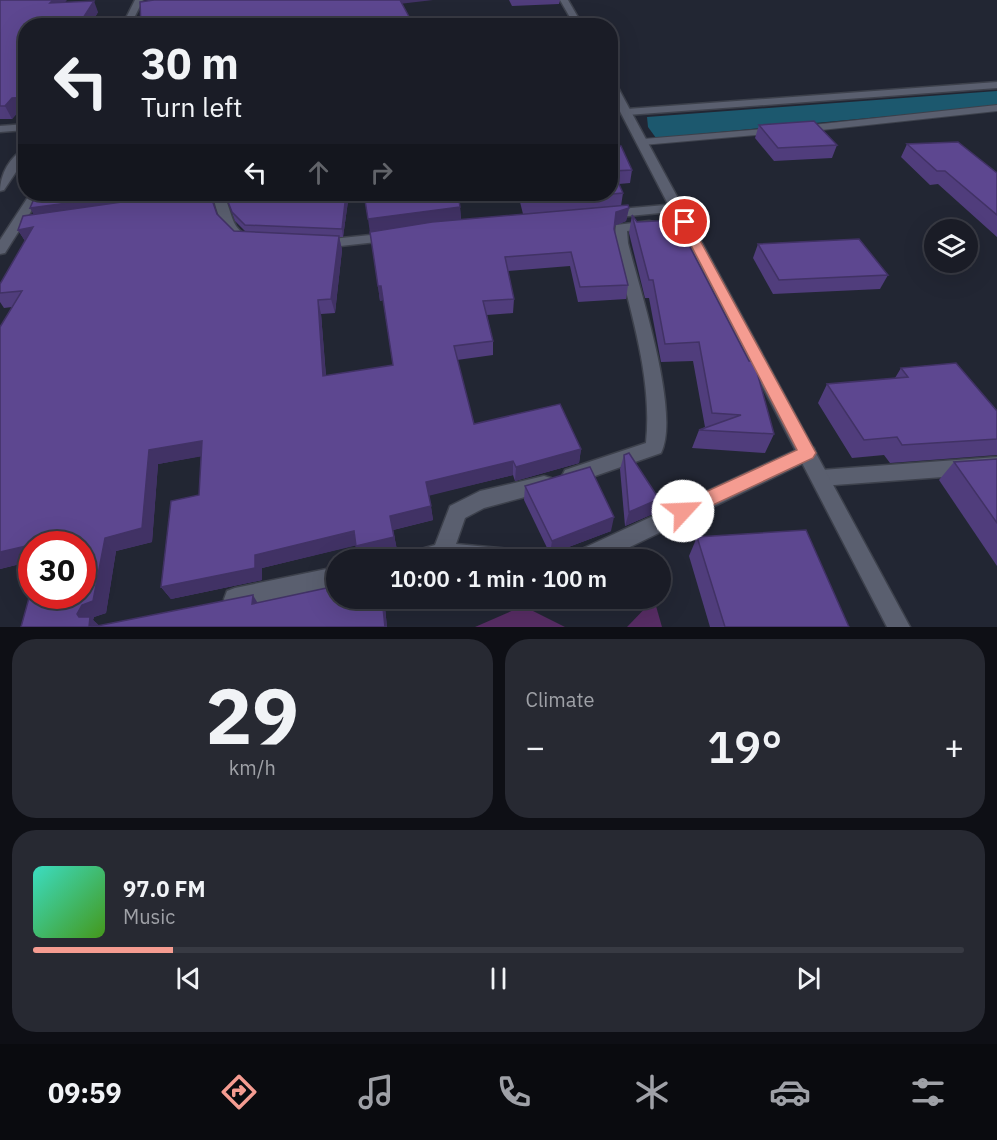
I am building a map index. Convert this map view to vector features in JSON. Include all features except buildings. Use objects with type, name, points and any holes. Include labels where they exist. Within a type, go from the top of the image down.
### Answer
[{"type":"street","points":[[564,0],[574,18]]},
{"type":"street","points":[[130,18],[137,1]]},
{"type":"street","points":[[627,112],[997,85]]},
{"type":"street","points":[[618,96],[899,627]]},
{"type":"street","points":[[0,129],[18,128]]},
{"type":"street","points":[[0,187],[18,159]]},
{"type":"street","points":[[0,250],[31,201]]},
{"type":"street","points":[[174,202],[182,201]]},
{"type":"street","points":[[220,201],[232,231],[240,238],[255,241]]},
{"type":"street","points":[[598,214],[681,215]]},
{"type":"street","points":[[443,549],[457,512],[480,500],[551,483],[655,448],[658,413],[651,366],[621,243],[621,228],[681,215]]},
{"type":"street","points":[[15,226],[36,223]]},
{"type":"street","points":[[313,244],[340,244],[400,235]]},
{"type":"street","points":[[603,549],[807,453]]},
{"type":"street","points":[[821,478],[997,465]]},
{"type":"street","points":[[215,604],[326,580]]},
{"type":"lane","points":[[643,142],[836,126],[997,108]]},
{"type":"shaded area","points":[[516,609],[529,609],[565,627],[475,627]]},
{"type":"shaded area","points":[[644,609],[657,609],[662,627],[627,627]]},
{"type":"water","points":[[997,91],[997,106],[656,138],[648,127],[647,117]]},
{"type":"route","points":[[683,511],[807,453],[685,222]]}]
